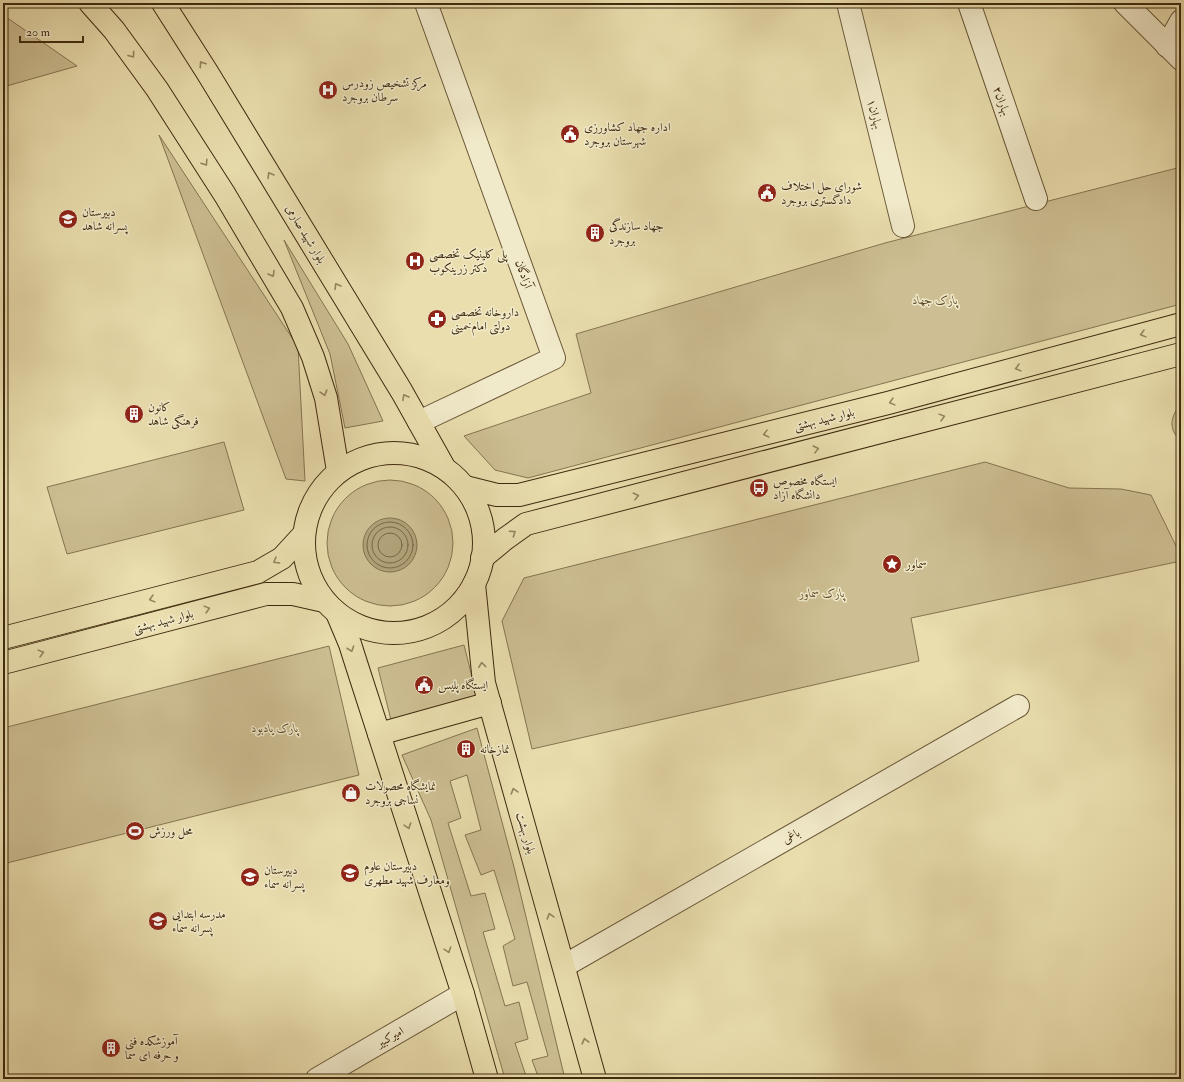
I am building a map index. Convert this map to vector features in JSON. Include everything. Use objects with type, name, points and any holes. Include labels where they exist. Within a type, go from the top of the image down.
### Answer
[{"type":"main road","points":[[90,3],[114,30],[157,89],[225,195],[292,308],[313,357],[326,398],[338,471]]},
{"type":"main road","name":"بلوار شهید صارمی","points":[[163,3],[208,72],[402,392],[444,467]]},
{"type":"main road","name":"بلوار شهید بهشتی","points":[[465,487],[497,495],[519,495],[888,403],[1181,324]]},
{"type":"main road","points":[[482,558],[526,524],[1181,354]]},
{"type":"main road","points":[[331,607],[356,625],[378,632],[400,633],[423,628],[443,618],[460,603],[474,584],[481,567],[484,546],[482,524],[476,505],[465,487],[444,467],[418,456],[391,452],[363,458],[338,471],[321,488],[309,510],[304,534],[304,558],[311,581],[331,607],[350,644],[463,994],[487,1079]]},
{"type":"main road","name":"بلوار شهید بهشتی","points":[[3,638],[258,572],[282,558],[304,534]]},
{"type":"main road","name":"بلوار بهشت","points":[[474,584],[484,683],[595,1079]]},
{"type":"main road","name":"بلوار شهید بهشتی","points":[[3,663],[266,594],[292,594],[331,607]]},
{"type":"main road","points":[[379,734],[490,703]]},
{"type":"street","name":"بهاران۱","points":[[848,3],[903,226]]},
{"type":"street","name":"بهاران۲","points":[[969,3],[1036,199]]},
{"type":"street","points":[[1125,3],[1174,52]]},
{"type":"street","name":"آزادگان","points":[[419,422],[554,358],[431,4]]},
{"type":"street","points":[[1174,52],[1181,21]]},
{"type":"street","name":"باغی","points":[[564,966],[1018,706]]},
{"type":"street","name":"امیرکبیر","points":[[317,1079],[463,994]]},
{"type":"green space","points":[[3,15],[77,66],[3,87]]},
{"type":"green space","points":[[159,135],[298,347],[305,481],[286,479]]},
{"type":"green space","name":"پارک جهاد","points":[[1181,167],[1181,304],[528,478],[495,470],[464,436],[591,393],[576,334],[885,243]]},
{"type":"green space","points":[[284,240],[348,344],[383,421],[345,428],[330,354]]},
{"type":"green space","points":[[1181,405],[1181,440],[1174,432],[1172,423],[1177,409]]},
{"type":"green space","points":[[224,442],[244,510],[67,554],[47,487]]},
{"type":"green space","name":"پارک سماور","points":[[985,462],[1069,488],[1121,489],[1151,495],[1181,556],[1181,561],[911,618],[919,661],[532,749],[502,621],[524,578]]},
{"type":"green space","points":[[390,480],[414,485],[425,491],[438,503],[448,519],[453,543],[448,567],[442,578],[430,591],[414,601],[390,606],[366,601],[355,595],[342,583],[332,567],[327,543],[332,519],[338,508],[350,495],[366,485]]},
{"type":"green space","points":[[464,645],[477,697],[391,720],[378,668]]},
{"type":"green space","name":"پارک یادبود","points":[[329,646],[359,775],[3,864],[3,728]]},
{"type":"green space","points":[[477,728],[514,867],[565,1079],[539,1079],[532,1060],[548,1056],[527,982],[513,986],[503,946],[515,939],[494,870],[481,875],[465,835],[481,830],[467,775],[450,781],[461,818],[448,823],[471,896],[485,893],[495,929],[483,932],[505,1006],[519,1002],[528,1039],[515,1043],[527,1079],[505,1079],[431,820],[402,755]]},
{"type":"water","points":[[390,518],[400,520],[409,526],[415,535],[417,545],[415,555],[409,564],[400,570],[390,572],[380,570],[371,564],[365,555],[363,545],[365,535],[371,526],[380,520]]},
{"type":"place","name":"مرکز تشخیص زودرس سرطان بروجرد","points":[[328,90]]},
{"type":"place","name":"اداره جهاد کشاورزی شهرستان بروجرد","points":[[570,134]]},
{"type":"place","name":"شورای حل اختلاف دادگستری بروجرد","points":[[767,193]]},
{"type":"place","name":"دبیرستان پسرانه شاهد","points":[[68,219]]},
{"type":"place","name":"جهاد سازندگی بروجرد","points":[[595,233]]},
{"type":"place","name":"پلی کلینیک تخصصی دکتر زرینکوب","points":[[415,261]]},
{"type":"place","name":"داروخانه تخصصی دولتی امام‌خمینی","points":[[437,319]]},
{"type":"place","name":"کانون فرهنگی شاهد","points":[[134,414]]},
{"type":"place","name":"ایستگاه مخصوص دانشگاه آزاد","points":[[759,488]]},
{"type":"place","name":"سماور","points":[[892,564]]},
{"type":"place","name":"ایستگاه پلیس","points":[[424,685]]},
{"type":"place","name":"نمازخانه","points":[[466,749]]},
{"type":"place","name":"نمایشگاه محصولات نساجی بروجرد","points":[[351,793]]},
{"type":"place","name":"محل ورزش","points":[[135,831]]},
{"type":"place","name":"دبیرستان علوم ومعارف شهید مطهری","points":[[350,873]]},
{"type":"place","name":"دبیرستان پسرانه سماء","points":[[250,877]]},
{"type":"place","name":"مدرسه ابتدایی پسرانه سماء","points":[[158,921]]},
{"type":"place","name":"آموزشکده فنی و حرفه ای سما","points":[[111,1048]]}]
